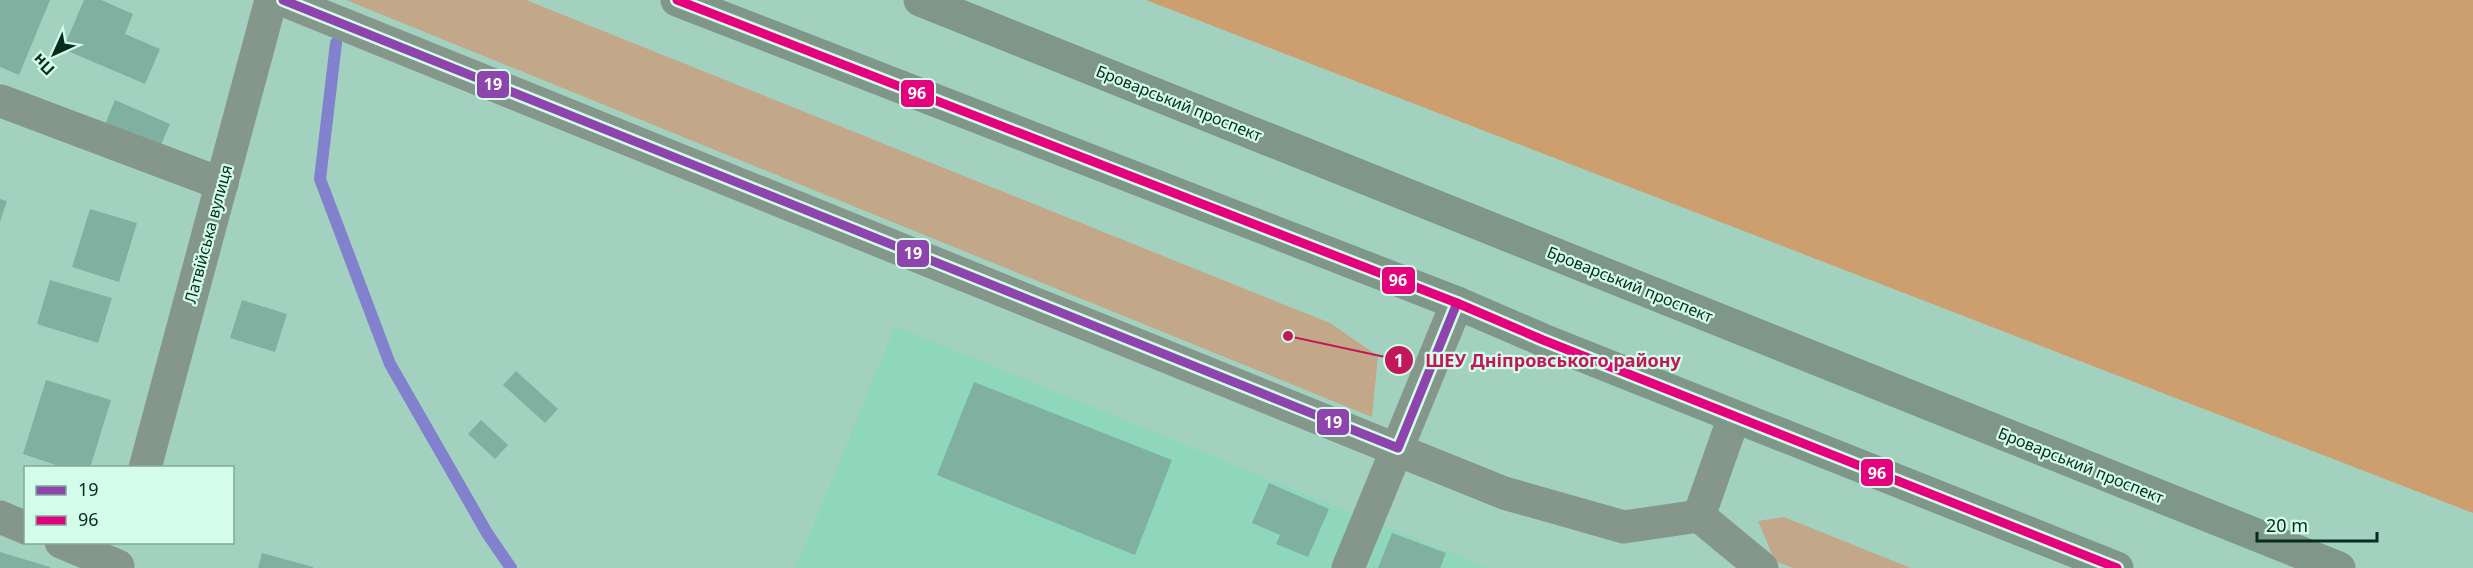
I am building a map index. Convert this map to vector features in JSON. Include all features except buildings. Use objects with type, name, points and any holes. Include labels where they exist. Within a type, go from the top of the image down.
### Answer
[{"type":"highway","points":[[677,0],[1457,303],[1734,417],[2117,568]]},
{"type":"highway","name":"Броварський проспект","points":[[920,0],[2339,568]]},
{"type":"street","name":"Латвійська вулиця","points":[[146,466],[271,0]]},
{"type":"street","points":[[283,0],[1398,448],[1504,493],[1624,527],[1699,516],[1762,568]]},
{"type":"street","points":[[1,101],[222,184]]},
{"type":"street","points":[[1348,568],[1457,303]]},
{"type":"street","points":[[1699,516],[1734,417]]},
{"type":"street","points":[[0,517],[24,527]]},
{"type":"street","points":[[66,544],[120,559]]},
{"type":"shaded area","points":[[346,0],[526,0],[1330,323],[1378,356],[1372,417]]},
{"type":"shaded area","points":[[1146,0],[2473,0],[2473,513]]},
{"type":"shaded area","points":[[895,326],[1327,503],[1489,568],[796,568]]},
{"type":"shaded area","points":[[1784,517],[1911,568],[1793,568],[1775,561],[1758,521]]},
{"type":"waterway","points":[[336,43],[320,179],[390,364],[487,533],[511,568]]},
{"type":"transit line","name":"19","points":[[283,0],[1398,448],[1457,303]]},
{"type":"transit line","name":"96","points":[[677,0],[1457,303],[1543,340],[2117,568]]},
{"type":"place","name":"ШЕУ Дніпровського району","points":[[1288,336]]}]
